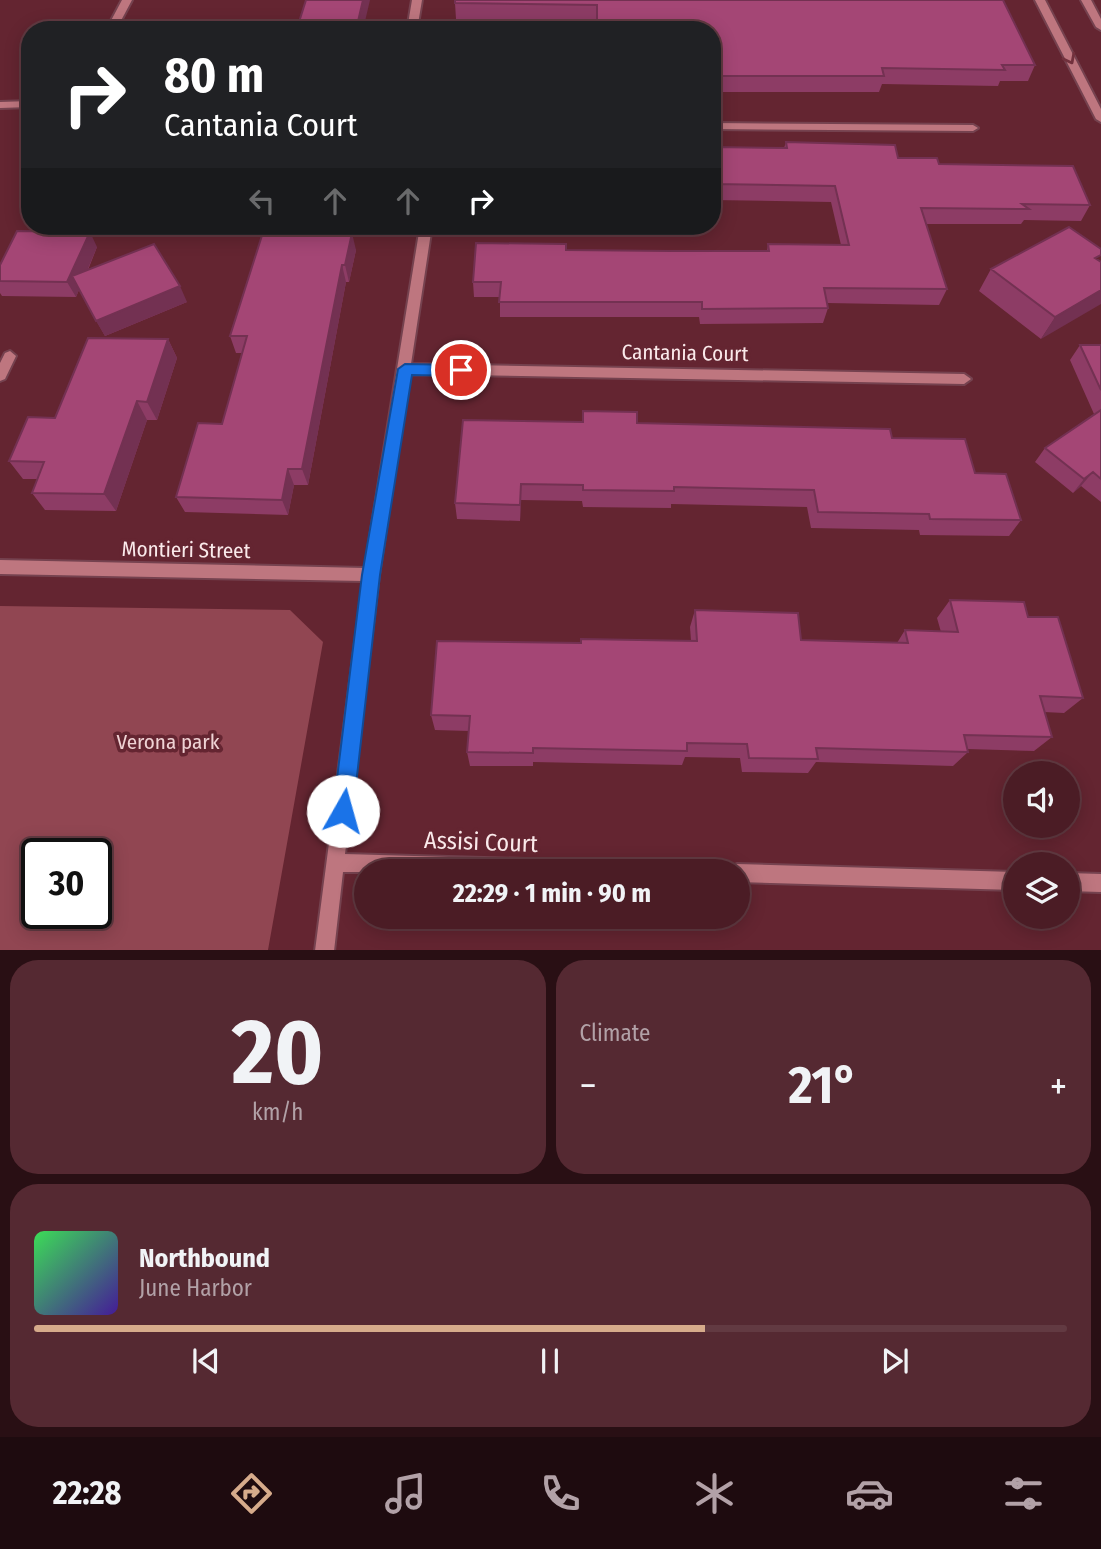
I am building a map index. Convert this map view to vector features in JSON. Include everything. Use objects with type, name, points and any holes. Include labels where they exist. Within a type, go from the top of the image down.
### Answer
[{"type":"street","points":[[116,21],[127,0]]},
{"type":"street","points":[[413,21],[417,0]]},
{"type":"street","points":[[1040,0],[1101,119]]},
{"type":"street","points":[[1086,0],[1101,27]]},
{"type":"street","points":[[0,105],[21,104]]},
{"type":"street","points":[[721,126],[973,128]]},
{"type":"street","points":[[324,950],[371,575],[425,235]]},
{"type":"street","points":[[0,376],[10,356]]},
{"type":"street","name":"Cantania Court","points":[[405,369],[964,379]]},
{"type":"street","name":"Montieri Street","points":[[0,568],[371,575]]},
{"type":"street","name":"Assisi Court","points":[[337,863],[354,863]]},
{"type":"street","points":[[750,873],[1003,881]]},
{"type":"street","points":[[1080,882],[1101,883]]},
{"type":"green space","name":"Verona park","points":[[0,606],[290,610],[323,642],[268,950],[0,950]]},
{"type":"building","points":[[306,0],[363,0],[358,21],[299,21]]},
{"type":"building","points":[[455,0],[1003,0],[1035,65],[1002,65],[1005,70],[882,68],[884,76],[721,76],[721,21],[597,21],[597,5],[455,3]]},
{"type":"building","points":[[786,142],[895,145],[898,158],[937,158],[939,164],[1073,166],[1090,205],[1022,204],[1029,209],[921,208],[947,289],[824,288],[828,308],[702,309],[702,302],[499,302],[501,282],[473,282],[476,243],[566,244],[566,250],[671,251],[769,251],[768,244],[849,245],[835,186],[721,184],[721,147],[787,148]]},
{"type":"building","points":[[1069,227],[1101,249],[1101,255],[1095,258],[1101,262],[1101,290],[1055,317],[991,269]]},
{"type":"building","points":[[17,231],[21,231],[21,235],[89,235],[67,282],[0,281],[0,265]]},
{"type":"building","points":[[262,235],[352,235],[345,265],[342,265],[302,469],[288,469],[282,500],[176,497],[198,423],[222,424],[247,336],[230,336]]},
{"type":"building","points":[[154,244],[180,286],[96,321],[72,276]]},
{"type":"building","points":[[88,338],[168,339],[147,402],[137,401],[104,494],[32,493],[44,462],[9,461],[28,417],[55,418]]},
{"type":"building","points":[[1080,345],[1101,345],[1101,390]]},
{"type":"building","points":[[1101,410],[1101,479],[1093,472],[1084,479],[1045,448]]},
{"type":"building","points":[[583,411],[637,412],[637,423],[890,429],[892,438],[965,439],[975,473],[1006,474],[1021,520],[930,519],[929,514],[818,512],[814,490],[674,487],[674,491],[583,490],[583,485],[521,484],[520,505],[455,503],[463,420],[583,422]]},
{"type":"building","points":[[950,600],[1024,602],[1028,617],[1058,617],[1083,698],[1040,696],[1052,737],[964,735],[968,752],[816,748],[818,759],[749,758],[747,744],[687,743],[687,751],[533,748],[533,753],[467,752],[470,716],[431,715],[437,641],[697,641],[695,610],[798,613],[801,640],[908,643],[905,630],[958,632]]},
{"type":"route","points":[[343,811],[371,575],[405,369],[461,370]]}]
